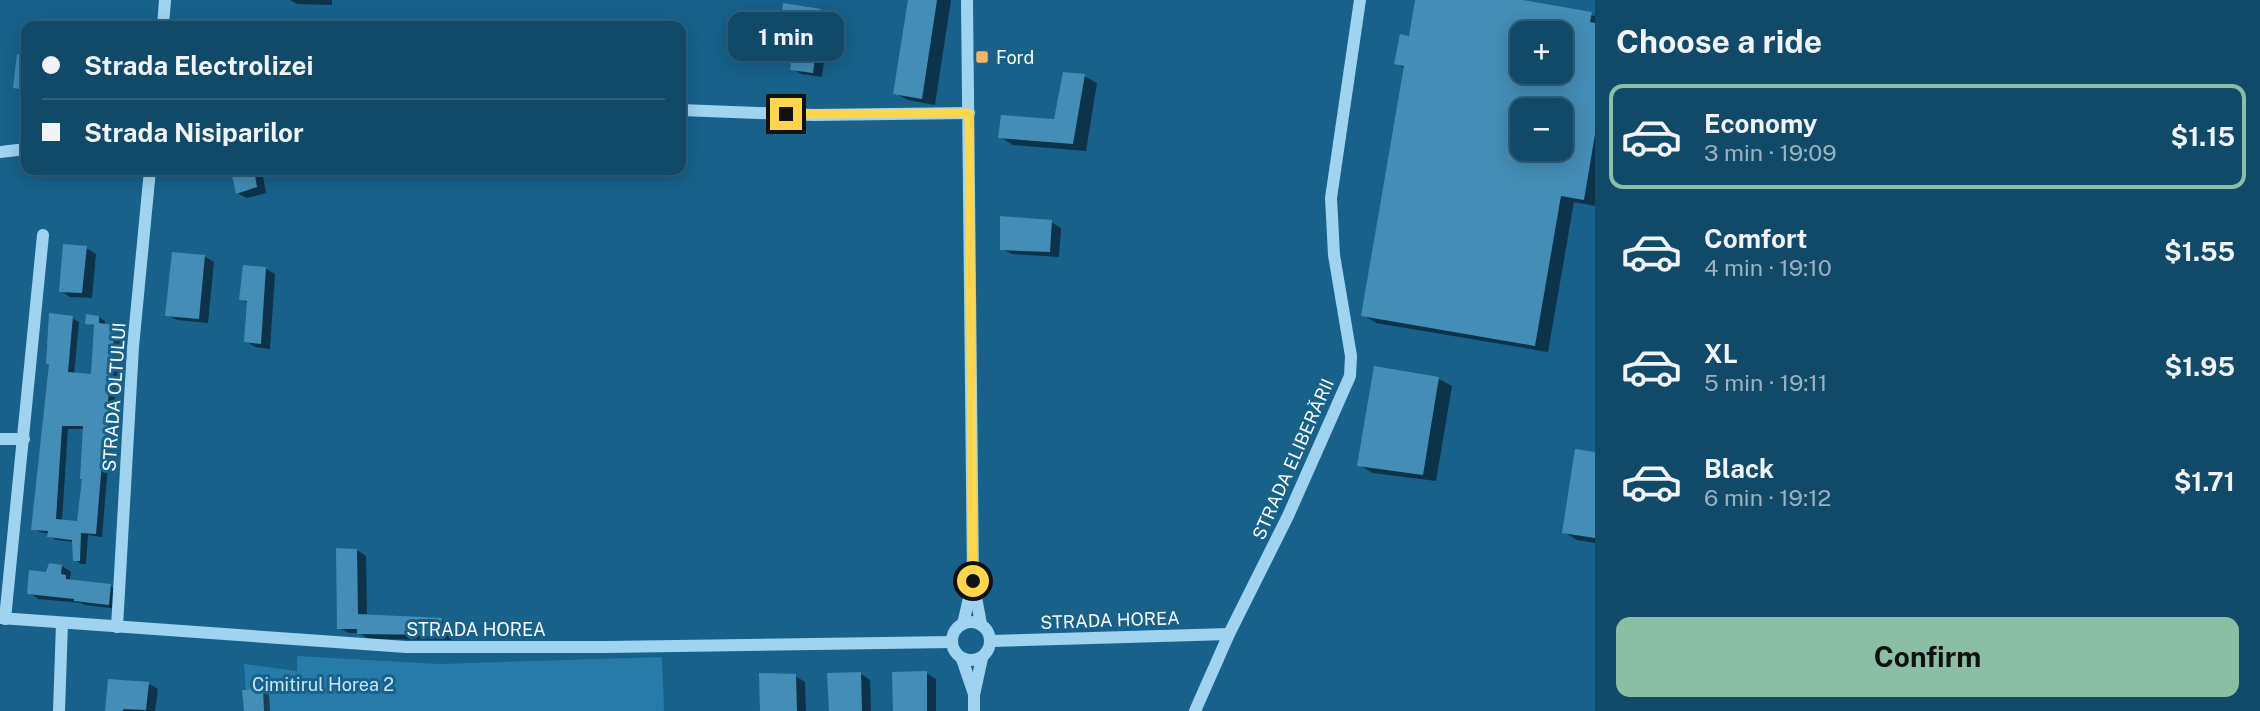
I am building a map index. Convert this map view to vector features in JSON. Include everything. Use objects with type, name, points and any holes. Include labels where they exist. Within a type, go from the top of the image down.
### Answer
[{"type":"street","points":[[163,21],[165,0]]},
{"type":"street","points":[[967,0],[973,581],[981,624]]},
{"type":"street","name":"STRADA ELIBERĂRII","points":[[1195,711],[1229,634],[1288,516],[1350,376],[1351,356],[1334,255],[1331,198],[1360,0]]},
{"type":"street","points":[[686,110],[813,115],[969,113]]},
{"type":"street","points":[[0,152],[21,150]]},
{"type":"street","name":"STRADA OLTULUI","points":[[117,627],[133,348],[150,175]]},
{"type":"street","points":[[3,619],[24,439],[43,234]]},
{"type":"street","points":[[0,439],[24,439]]},
{"type":"street","points":[[963,624],[973,581]]},
{"type":"street","name":"STRADA HOREA","points":[[3,619],[406,647],[952,642]]},
{"type":"street","points":[[59,711],[62,623]]},
{"type":"street","points":[[962,659],[974,661],[989,651],[991,641],[988,631],[981,624],[963,624],[955,631],[952,642],[955,652],[962,659],[974,695]]},
{"type":"street","name":"STRADA HOREA","points":[[991,641],[1229,634]]},
{"type":"street","points":[[974,711],[974,695],[982,658]]},
{"type":"green space","name":"Cimitirul Horea 2","points":[[297,656],[440,664],[662,657],[664,711],[247,711],[244,664],[297,671]]},
{"type":"building","points":[[908,0],[937,0],[922,99],[893,94]]},
{"type":"building","points":[[1415,0],[1523,0],[1592,12],[1590,22],[1595,23],[1595,134],[1584,200],[1561,196],[1535,346],[1361,316],[1404,66],[1394,64],[1400,34],[1409,36]]},
{"type":"building","points":[[783,3],[821,9],[813,73],[790,70],[796,29],[781,26]]},
{"type":"building","points":[[17,54],[21,55],[21,89],[13,88]]},
{"type":"building","points":[[1063,72],[1085,74],[1073,144],[998,138],[1001,115],[1054,119]]},
{"type":"building","points":[[232,175],[255,175],[257,187],[236,194]]},
{"type":"building","points":[[1000,216],[1052,220],[1050,252],[1000,250]]},
{"type":"building","points":[[63,244],[87,246],[82,293],[59,292]]},
{"type":"building","points":[[172,252],[205,255],[199,319],[165,316]]},
{"type":"building","points":[[243,265],[266,267],[261,344],[244,342],[247,301],[239,300]]},
{"type":"building","points":[[49,313],[73,316],[68,372],[91,374],[94,325],[85,324],[86,314],[99,316],[99,323],[115,325],[96,534],[81,533],[80,561],[73,561],[72,540],[47,537],[48,531],[31,530],[49,364],[46,364]],"holes":[[[62,426],[83,426],[82,479],[77,521],[56,519]]]},
{"type":"building","points":[[1374,366],[1439,377],[1423,475],[1357,466]]},
{"type":"building","points":[[1575,449],[1595,452],[1595,538],[1562,533]]},
{"type":"building","points":[[336,548],[357,549],[358,614],[442,618],[441,635],[357,634],[357,629],[337,629]]},
{"type":"building","points":[[49,563],[62,565],[61,574],[66,575],[66,579],[111,584],[109,605],[27,594],[29,570],[46,572]]},
{"type":"building","points":[[927,671],[927,711],[893,711],[892,672]]},
{"type":"building","points":[[861,672],[862,711],[829,711],[827,673]]},
{"type":"building","points":[[759,673],[796,674],[797,711],[760,711]]},
{"type":"building","points":[[108,679],[149,682],[146,710],[105,711]]},
{"type":"building","points":[[263,689],[264,711],[244,711],[242,690]]},
{"type":"place","name":"Ford","points":[[982,57]]},
{"type":"route","points":[[786,114],[969,113],[973,581]]}]
